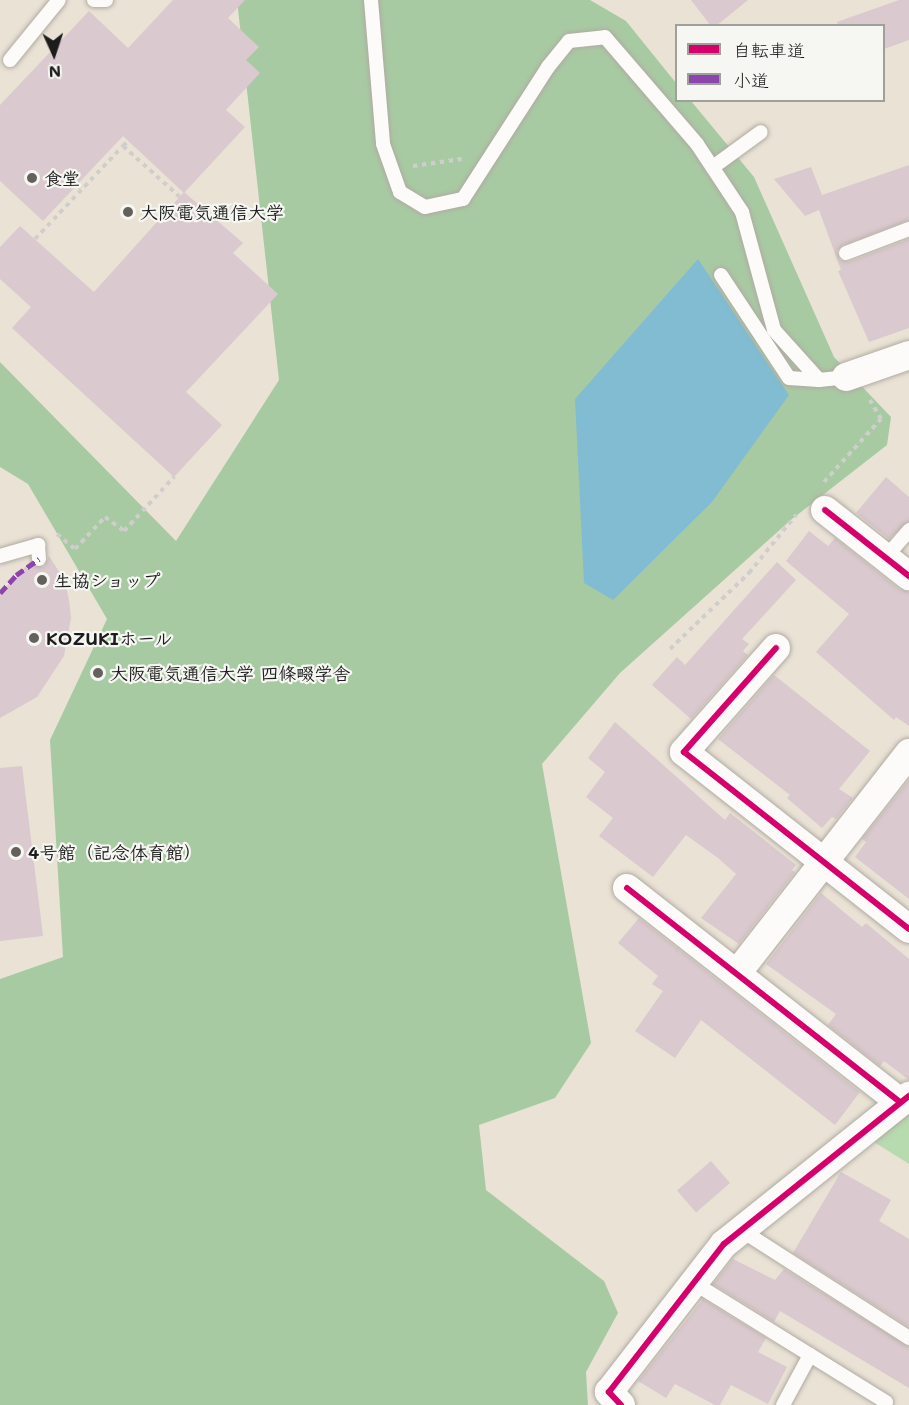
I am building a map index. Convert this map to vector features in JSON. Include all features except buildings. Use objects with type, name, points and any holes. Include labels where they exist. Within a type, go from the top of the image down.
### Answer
[{"type":"street","points":[[839,377],[909,355]]},
{"type":"street","points":[[811,511],[909,576]]},
{"type":"street","points":[[776,648],[684,752],[909,929]]},
{"type":"street","points":[[738,972],[822,861],[909,753]]},
{"type":"street","points":[[621,1405],[609,1392],[724,1244],[904,1099],[627,888]]},
{"type":"lane","points":[[10,60],[59,0]]},
{"type":"lane","points":[[94,0],[106,0]]},
{"type":"lane","points":[[371,0],[383,144],[400,192],[425,207],[463,199],[548,67],[569,41],[605,37],[650,86],[713,167],[742,212],[774,330],[839,377]]},
{"type":"lane","points":[[713,167],[761,132]]},
{"type":"lane","points":[[846,253],[909,229]]},
{"type":"lane","points":[[721,275],[789,378],[839,377]]},
{"type":"lane","points":[[885,558],[909,530]]},
{"type":"lane","points":[[0,556],[38,552]]},
{"type":"lane","points":[[741,1230],[909,1338]]},
{"type":"lane","points":[[694,1283],[885,1402]]},
{"type":"lane","points":[[783,1405],[810,1355]]},
{"type":"path","points":[[35,239],[128,141]]},
{"type":"path","points":[[123,146],[180,197]]},
{"type":"path","points":[[392,168],[491,156]]},
{"type":"path","points":[[77,185],[82,189]]},
{"type":"path","points":[[837,469],[881,419],[839,377]]},
{"type":"path","points":[[38,552],[52,530],[75,549],[105,517],[123,531],[174,477]]},
{"type":"path","points":[[670,650],[811,511]]},
{"type":"green space","points":[[237,0],[590,0],[626,21],[675,82],[675,102],[692,102],[754,177],[834,357],[891,417],[887,445],[792,519],[620,673],[542,764],[591,1043],[555,1098],[479,1125],[486,1190],[604,1281],[618,1313],[586,1372],[588,1405],[0,1405],[0,979],[63,957],[50,740],[107,619],[28,484],[0,467],[0,362],[176,541],[279,380]]},
{"type":"green space","points":[[909,1114],[909,1164],[874,1142]]},
{"type":"water","points":[[698,259],[789,395],[712,502],[613,600],[584,583],[575,399]]},
{"type":"marked path","points":[[0,593],[16,575],[39,559]]},
{"type":"cycle path","points":[[825,510],[909,576]]},
{"type":"cycle path","points":[[776,648],[684,752],[909,929]]},
{"type":"cycle path","points":[[627,888],[900,1102]]},
{"type":"cycle path","points":[[621,1405],[609,1392],[724,1244],[909,1096]]},
{"type":"place","name":"食堂","points":[[32,178]]},
{"type":"place","name":"大阪電気通信大学","points":[[128,212]]},
{"type":"place","name":"生協ショップ","points":[[42,580]]},
{"type":"place","name":"KOZUKIホール","points":[[34,638]]},
{"type":"place","name":"大阪電気通信大学 四條畷学舎","points":[[98,673]]},
{"type":"place","name":"4号館（記念体育館）","points":[[16,852]]}]
